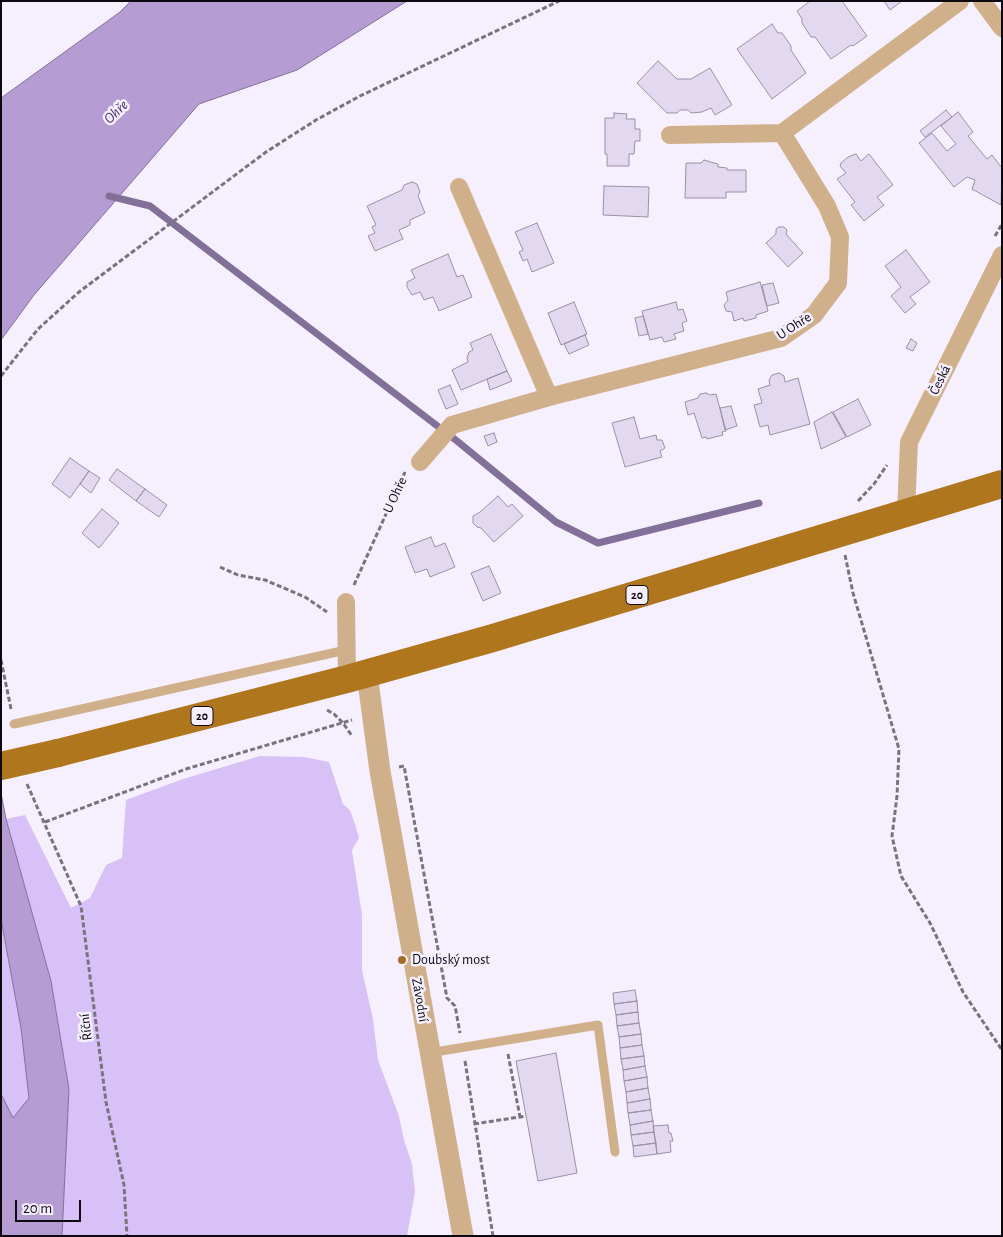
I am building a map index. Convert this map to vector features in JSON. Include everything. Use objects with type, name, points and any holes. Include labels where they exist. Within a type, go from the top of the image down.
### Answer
[{"type":"main road","name":"20","points":[[1,766],[357,677],[493,638],[1002,484]]},
{"type":"street","points":[[670,135],[782,134],[960,1]]},
{"type":"street","points":[[982,1],[1002,28]]},
{"type":"street","name":"U Ohře","points":[[420,462],[447,430],[548,397],[781,338],[814,314],[838,283],[840,237],[827,206],[782,134]]},
{"type":"street","points":[[459,187],[548,397]]},
{"type":"street","name":"Česká","points":[[906,512],[909,442],[997,248]]},
{"type":"street","points":[[346,602],[346,650],[357,677]]},
{"type":"street","name":"Závodní","points":[[357,677],[380,771],[462,1236]]},
{"type":"lane","points":[[14,724],[346,650]]},
{"type":"lane","points":[[429,1053],[598,1025],[616,1152]]},
{"type":"path","points":[[1,376],[38,329],[79,292],[266,152],[316,120],[360,96],[559,1]]},
{"type":"path","points":[[997,248],[1002,224]]},
{"type":"path","points":[[851,506],[874,484],[891,460]]},
{"type":"path","name":"U Ohře","points":[[346,602],[408,466],[416,461],[420,462]]},
{"type":"path","points":[[839,533],[853,593],[898,749],[897,796],[892,836],[902,876],[930,923],[963,992],[1002,1050]]},
{"type":"path","points":[[220,567],[238,576],[265,580],[304,597],[346,624]]},
{"type":"path","points":[[1,660],[14,724]]},
{"type":"path","name":"Říční","points":[[127,1236],[124,1185],[106,1102],[84,919],[81,906],[45,822],[186,769],[343,723]]},
{"type":"path","points":[[380,771],[404,766],[448,998],[455,1006],[463,1048],[493,1236]]},
{"type":"path","points":[[505,1040],[520,1117]]},
{"type":"path","points":[[474,1124],[526,1116]]},
{"type":"shaded area","points":[[260,756],[304,757],[329,762],[343,804],[350,810],[355,824],[359,838],[352,850],[362,915],[362,970],[373,1019],[378,1060],[399,1116],[412,1164],[415,1192],[407,1236],[62,1236],[69,1089],[51,981],[6,819],[25,815],[71,908],[90,898],[106,865],[122,858],[126,800],[183,779]]},
{"type":"shaded area","points":[[1,919],[21,1028],[29,1098],[13,1119],[1,1094]]},
{"type":"water","name":"Ohře","points":[[131,1],[407,1],[297,70],[199,104],[34,295],[1,340],[1,98],[120,12]]},
{"type":"water","points":[[1,793],[6,819],[51,981],[69,1089],[62,1236],[1,1236],[1,1094],[13,1118],[29,1098],[21,1028],[1,919]]},
{"type":"building","points":[[810,1],[842,1],[867,36],[831,59],[815,37],[811,37],[797,11]]},
{"type":"building","points":[[884,1],[902,1],[890,10]]},
{"type":"building","points":[[772,24],[778,33],[782,33],[806,73],[772,99],[737,49]]},
{"type":"building","points":[[658,61],[677,79],[691,79],[710,68],[732,105],[715,115],[711,108],[702,112],[691,113],[688,110],[680,110],[677,113],[667,113],[637,83]]},
{"type":"building","points":[[946,110],[952,117],[925,137],[920,131]]},
{"type":"building","points":[[958,112],[973,132],[968,136],[987,159],[992,155],[1002,168],[1001,205],[972,189],[975,180],[967,177],[954,187],[919,143],[932,133],[947,151],[956,144],[941,126]]},
{"type":"building","points":[[614,113],[627,114],[626,119],[635,119],[635,129],[640,129],[640,141],[635,141],[634,154],[629,154],[629,166],[607,166],[605,118],[614,118]]},
{"type":"building","points":[[856,154],[861,161],[869,154],[893,185],[877,197],[884,205],[864,221],[851,205],[855,202],[837,179],[846,173],[840,166],[841,163],[848,157]]},
{"type":"building","points":[[704,160],[718,164],[718,167],[727,168],[727,170],[746,170],[746,192],[726,192],[726,198],[685,198],[686,163],[701,163]]},
{"type":"building","points":[[412,182],[417,184],[420,192],[418,196],[425,213],[410,220],[410,225],[399,230],[403,239],[375,251],[368,236],[375,233],[372,227],[376,225],[367,206],[402,190],[404,185]]},
{"type":"building","points":[[604,186],[649,187],[648,217],[603,215]]},
{"type":"building","points":[[537,223],[554,263],[532,272],[527,259],[523,261],[519,252],[523,250],[515,232]]},
{"type":"building","points":[[784,227],[787,230],[786,234],[803,253],[788,267],[766,243],[776,234],[776,229]]},
{"type":"building","points":[[906,250],[930,282],[910,297],[916,304],[905,313],[891,296],[901,287],[885,266]]},
{"type":"building","points":[[448,254],[457,277],[463,275],[472,297],[439,311],[433,297],[424,300],[420,292],[412,295],[407,287],[407,282],[415,278],[411,270]]},
{"type":"building","points":[[760,282],[768,311],[756,315],[756,318],[744,321],[743,318],[734,321],[732,312],[726,311],[724,305],[728,300],[726,292]]},
{"type":"building","points":[[773,283],[779,303],[767,306],[762,285]]},
{"type":"building","points":[[574,302],[587,334],[561,345],[548,313]]},
{"type":"building","points":[[676,302],[678,310],[683,309],[687,321],[682,323],[684,331],[674,334],[676,339],[664,342],[662,337],[650,340],[642,311]]},
{"type":"building","points":[[643,316],[648,334],[639,336],[635,318]]},
{"type":"building","points":[[491,334],[507,371],[461,390],[452,370],[468,362],[469,352],[473,350],[470,343]]},
{"type":"building","points":[[585,335],[589,345],[569,354],[564,344]]},
{"type":"building","points":[[911,339],[917,343],[913,351],[906,348]]},
{"type":"building","points":[[507,371],[512,381],[490,390],[487,379]]},
{"type":"building","points":[[779,373],[784,376],[785,382],[798,378],[810,424],[770,435],[768,425],[760,427],[754,405],[762,403],[758,389],[770,385],[769,380],[772,375]]},
{"type":"building","points":[[450,385],[458,404],[446,409],[438,390]]},
{"type":"building","points":[[706,393],[710,395],[716,394],[726,431],[722,432],[723,435],[707,439],[706,437],[702,438],[694,413],[688,415],[685,402]]},
{"type":"building","points":[[858,399],[871,425],[847,437],[833,412]]},
{"type":"building","points":[[731,406],[737,426],[725,430],[720,408]]},
{"type":"building","points":[[832,412],[846,437],[821,449],[814,422]]},
{"type":"building","points":[[634,417],[640,439],[656,435],[657,440],[662,440],[665,448],[660,451],[662,457],[625,467],[612,423]]},
{"type":"building","points":[[494,433],[497,442],[488,446],[484,436]]},
{"type":"building","points":[[70,458],[89,471],[70,498],[52,484]]},
{"type":"building","points":[[117,469],[145,489],[136,501],[109,480]]},
{"type":"building","points":[[89,471],[100,478],[91,493],[80,484]]},
{"type":"building","points":[[145,489],[167,505],[159,517],[136,501]]},
{"type":"building","points":[[498,496],[508,507],[512,504],[523,516],[494,542],[481,528],[473,523],[473,516]]},
{"type":"building","points":[[102,509],[119,523],[99,548],[82,533]]},
{"type":"building","points":[[431,537],[435,547],[445,543],[455,567],[430,577],[427,569],[415,573],[405,547]]},
{"type":"building","points":[[489,566],[501,593],[483,601],[471,573]]},
{"type":"building","points":[[635,990],[637,1001],[614,1004],[613,993]]},
{"type":"building","points":[[637,1001],[638,1012],[616,1015],[614,1004]]},
{"type":"building","points":[[638,1012],[639,1023],[617,1026],[616,1015]]},
{"type":"building","points":[[639,1023],[641,1034],[619,1037],[617,1026]]},
{"type":"building","points":[[641,1034],[642,1045],[620,1048],[619,1037]]},
{"type":"building","points":[[642,1045],[644,1056],[621,1059],[620,1048]]},
{"type":"building","points":[[556,1053],[577,1173],[538,1181],[516,1061]]},
{"type":"building","points":[[644,1056],[645,1066],[623,1070],[621,1059]]},
{"type":"building","points":[[645,1066],[647,1077],[624,1081],[623,1070]]},
{"type":"building","points":[[647,1077],[648,1088],[626,1092],[624,1081]]},
{"type":"building","points":[[648,1088],[650,1099],[627,1103],[626,1092]]},
{"type":"building","points":[[650,1099],[651,1110],[628,1113],[627,1103]]},
{"type":"building","points":[[651,1110],[653,1121],[630,1125],[628,1113]]},
{"type":"building","points":[[653,1121],[654,1132],[631,1135],[630,1125]]},
{"type":"building","points":[[668,1125],[673,1141],[670,1141],[671,1152],[657,1154],[653,1126]]},
{"type":"building","points":[[654,1132],[656,1143],[633,1146],[631,1135]]},
{"type":"building","points":[[656,1143],[657,1154],[634,1157],[633,1146]]},
{"type":"waterway","points":[[109,196],[150,206],[457,441],[556,522],[598,543],[759,503]]},
{"type":"place","name":"Doubský most","points":[[402,960]]}]
